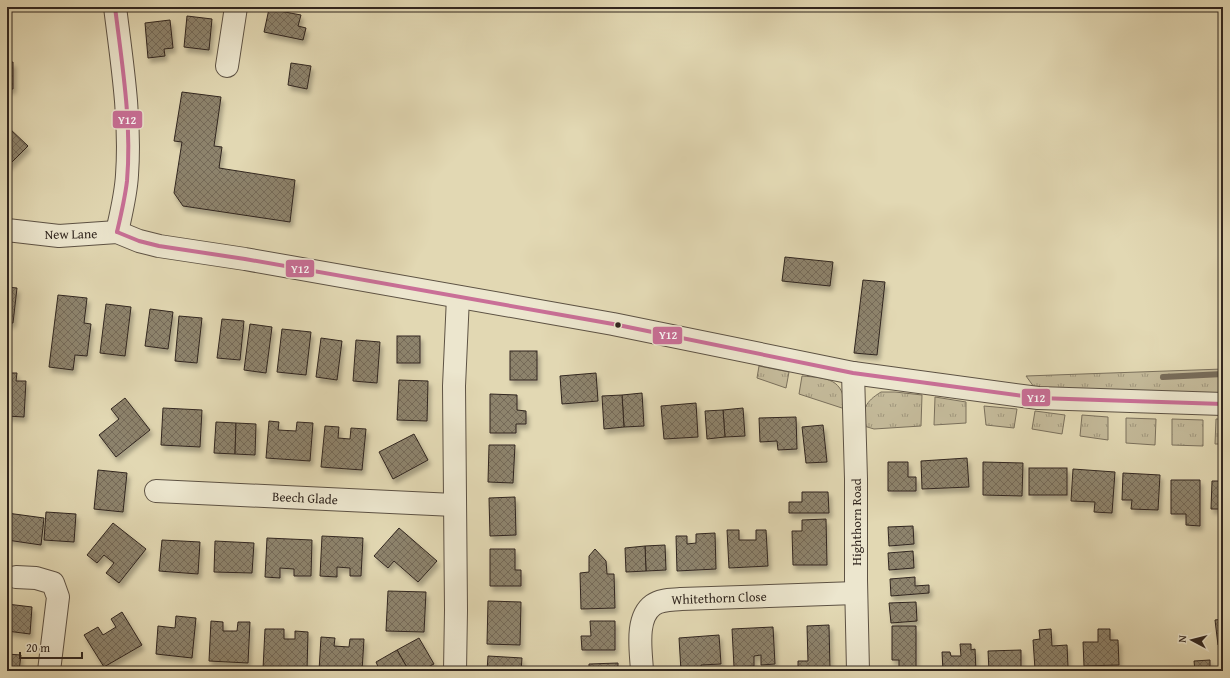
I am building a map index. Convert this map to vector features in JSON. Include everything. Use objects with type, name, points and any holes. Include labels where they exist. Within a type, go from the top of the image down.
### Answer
[{"type":"street","points":[[115,7],[123,72],[128,139],[127,177],[117,232]]},
{"type":"street","points":[[227,66],[236,7]]},
{"type":"street","name":"New Lane","points":[[7,230],[59,236],[117,232],[139,241],[159,246],[246,259],[598,322],[853,373],[1038,398],[1223,404]]},
{"type":"street","points":[[455,671],[456,610],[454,386],[458,297]]},
{"type":"street","name":"Highthorn Road","points":[[853,373],[856,479],[858,671]]},
{"type":"street","name":"Beech Glade","points":[[156,491],[454,505]]},
{"type":"street","points":[[16,577],[36,578],[53,583],[58,597],[49,671]]},
{"type":"street","name":"Whitethorn Close","points":[[642,671],[641,630],[643,619],[647,611],[654,604],[664,600],[856,593]]},
{"type":"green space","points":[[759,366],[789,372],[786,388],[757,378]]},
{"type":"green space","points":[[1223,369],[1223,393],[1168,393],[1034,387],[1026,376]]},
{"type":"green space","points":[[802,376],[826,379],[838,385],[844,399],[845,409],[799,394]]},
{"type":"green space","points":[[881,392],[922,395],[921,426],[874,429],[864,426],[864,414],[868,402]]},
{"type":"green space","points":[[935,397],[966,402],[966,423],[934,425]]},
{"type":"green space","points":[[984,406],[1017,409],[1014,428],[986,425]]},
{"type":"green space","points":[[1035,411],[1065,415],[1062,434],[1032,429]]},
{"type":"green space","points":[[1082,415],[1108,417],[1108,440],[1080,436]]},
{"type":"green space","points":[[1126,418],[1156,419],[1155,445],[1126,443]]},
{"type":"green space","points":[[1172,419],[1203,420],[1203,446],[1172,445]]},
{"type":"green space","points":[[1216,419],[1223,419],[1223,444],[1215,444]]},
{"type":"building","points":[[269,9],[301,15],[298,26],[306,28],[303,40],[264,32]]},
{"type":"building","points":[[187,16],[212,19],[209,50],[184,47]]},
{"type":"building","points":[[170,20],[173,48],[164,49],[165,56],[148,58],[145,23]]},
{"type":"building","points":[[13,62],[13,89],[7,89],[7,63]]},
{"type":"building","points":[[291,63],[311,66],[307,89],[288,85]]},
{"type":"building","points":[[182,92],[221,97],[214,146],[222,147],[219,168],[295,180],[290,222],[183,206],[174,193],[182,142],[174,141]]},
{"type":"building","points":[[9,128],[28,146],[7,167],[7,130]]},
{"type":"building","points":[[785,257],[833,262],[830,286],[782,281]]},
{"type":"building","points":[[863,280],[885,282],[877,355],[854,353]]},
{"type":"building","points":[[7,287],[17,288],[13,323],[7,323]]},
{"type":"building","points":[[58,295],[87,298],[84,323],[91,324],[87,356],[75,355],[73,370],[49,367]]},
{"type":"building","points":[[106,304],[131,307],[125,356],[100,353]]},
{"type":"building","points":[[150,309],[173,312],[168,349],[145,346]]},
{"type":"building","points":[[179,316],[202,318],[197,363],[175,361]]},
{"type":"building","points":[[222,319],[244,321],[240,360],[217,358]]},
{"type":"building","points":[[250,324],[272,327],[266,373],[244,370]]},
{"type":"building","points":[[282,329],[311,332],[306,375],[277,372]]},
{"type":"building","points":[[397,336],[420,336],[420,363],[397,363]]},
{"type":"building","points":[[321,338],[342,341],[337,380],[316,377]]},
{"type":"building","points":[[356,340],[380,342],[377,383],[353,381]]},
{"type":"building","points":[[510,351],[537,351],[537,380],[510,380]]},
{"type":"building","points":[[7,373],[17,373],[16,381],[26,381],[24,417],[7,416]]},
{"type":"building","points":[[596,373],[598,401],[562,404],[560,376]]},
{"type":"building","points":[[399,380],[428,381],[427,421],[397,420]]},
{"type":"building","points":[[642,393],[644,426],[624,427],[622,395]]},
{"type":"building","points":[[490,394],[517,395],[517,410],[526,411],[526,424],[516,424],[516,433],[490,433]]},
{"type":"building","points":[[622,395],[624,427],[604,429],[602,396]]},
{"type":"building","points":[[125,398],[150,430],[116,457],[99,435],[119,419],[111,409]]},
{"type":"building","points":[[696,403],[698,437],[664,439],[661,406]]},
{"type":"building","points":[[163,408],[202,410],[200,447],[161,445]]},
{"type":"building","points":[[743,408],[745,436],[725,437],[723,410]]},
{"type":"building","points":[[723,410],[725,437],[707,439],[705,411]]},
{"type":"building","points":[[796,417],[797,449],[778,450],[777,441],[760,442],[759,418]]},
{"type":"building","points":[[269,421],[279,422],[278,430],[296,431],[297,422],[313,423],[310,461],[266,458]]},
{"type":"building","points":[[216,422],[236,423],[235,454],[214,453]]},
{"type":"building","points":[[236,423],[256,424],[255,455],[235,454]]},
{"type":"building","points":[[823,425],[827,462],[806,463],[802,427]]},
{"type":"building","points":[[325,426],[339,427],[338,438],[350,439],[351,428],[366,429],[362,470],[321,467]]},
{"type":"building","points":[[414,434],[428,460],[393,479],[379,452]]},
{"type":"building","points":[[489,445],[515,445],[513,483],[488,482]]},
{"type":"building","points":[[967,458],[969,487],[922,489],[921,461]]},
{"type":"building","points":[[888,462],[908,462],[908,477],[916,477],[916,491],[888,491]]},
{"type":"building","points":[[983,462],[1023,463],[1022,496],[983,495]]},
{"type":"building","points":[[1029,468],[1067,468],[1067,495],[1029,495]]},
{"type":"building","points":[[1073,469],[1115,472],[1112,513],[1094,512],[1095,502],[1071,501]]},
{"type":"building","points":[[98,470],[127,473],[123,512],[94,509]]},
{"type":"building","points":[[1123,473],[1160,475],[1158,510],[1131,509],[1132,500],[1122,500]]},
{"type":"building","points":[[1171,480],[1200,480],[1200,526],[1186,525],[1186,514],[1171,514]]},
{"type":"building","points":[[1212,481],[1223,481],[1223,509],[1211,509]]},
{"type":"building","points":[[802,492],[828,492],[829,513],[789,513],[789,502],[802,502]]},
{"type":"building","points":[[515,497],[516,535],[490,536],[489,498]]},
{"type":"building","points":[[46,512],[76,514],[74,542],[44,540]]},
{"type":"building","points":[[7,513],[44,518],[41,545],[7,540]]},
{"type":"building","points":[[826,519],[827,565],[793,565],[792,531],[802,531],[802,520]]},
{"type":"building","points":[[113,523],[146,549],[119,583],[106,573],[114,563],[104,555],[97,563],[87,555]]},
{"type":"building","points":[[913,526],[914,544],[889,546],[888,527]]},
{"type":"building","points":[[399,528],[437,561],[418,582],[394,561],[388,568],[374,556]]},
{"type":"building","points":[[727,530],[739,530],[739,540],[756,540],[756,530],[766,530],[768,566],[729,568]]},
{"type":"building","points":[[715,533],[716,569],[677,571],[676,536],[687,536],[687,544],[696,543],[696,534]]},
{"type":"building","points":[[322,536],[363,538],[361,576],[350,576],[350,568],[337,567],[337,577],[320,576]]},
{"type":"building","points":[[267,538],[312,540],[311,576],[294,576],[294,569],[280,568],[280,578],[265,577]]},
{"type":"building","points":[[162,540],[200,542],[198,574],[159,571]]},
{"type":"building","points":[[215,541],[254,543],[252,573],[214,572]]},
{"type":"building","points":[[665,545],[666,570],[646,571],[645,546]]},
{"type":"building","points":[[645,546],[646,571],[626,572],[625,548]]},
{"type":"building","points":[[490,549],[515,549],[515,570],[521,570],[521,586],[490,586]]},
{"type":"building","points":[[595,549],[606,561],[607,574],[614,574],[615,608],[581,609],[580,573],[589,572],[589,556]]},
{"type":"building","points":[[913,551],[914,568],[889,570],[888,553]]},
{"type":"building","points":[[915,577],[915,586],[929,585],[929,593],[891,596],[890,579]]},
{"type":"building","points":[[388,591],[426,592],[424,632],[386,631]]},
{"type":"building","points":[[488,601],[521,602],[520,645],[487,644]]},
{"type":"building","points":[[916,602],[917,621],[891,623],[889,603]]},
{"type":"building","points":[[7,604],[32,607],[30,634],[7,631]]},
{"type":"building","points":[[122,612],[142,645],[104,667],[84,635],[98,627],[103,635],[116,627],[111,619]]},
{"type":"building","points":[[176,616],[196,618],[192,658],[156,654],[158,626],[175,628]]},
{"type":"building","points":[[1223,619],[1223,645],[1218,645],[1215,620]]},
{"type":"building","points":[[211,621],[223,622],[223,631],[237,631],[238,622],[250,622],[248,663],[209,661]]},
{"type":"building","points":[[590,621],[615,621],[615,650],[582,650],[581,636],[591,636]]},
{"type":"building","points":[[829,625],[830,670],[798,671],[798,661],[808,661],[807,626]]},
{"type":"building","points":[[892,626],[916,626],[916,671],[899,671],[899,660],[892,660]]},
{"type":"building","points":[[773,627],[775,664],[761,665],[761,655],[754,656],[754,666],[734,667],[732,629]]},
{"type":"building","points":[[265,629],[284,629],[284,639],[295,639],[295,631],[308,632],[307,670],[263,669]]},
{"type":"building","points":[[1051,629],[1052,646],[1067,645],[1068,667],[1035,669],[1033,640],[1040,639],[1039,630]]},
{"type":"building","points":[[1098,629],[1110,629],[1110,640],[1118,640],[1119,665],[1084,666],[1083,642],[1098,642]]},
{"type":"building","points":[[719,635],[721,664],[701,665],[702,671],[681,671],[679,638]]},
{"type":"building","points":[[321,637],[335,638],[334,646],[349,647],[350,639],[364,639],[362,671],[319,671]]},
{"type":"building","points":[[419,638],[434,664],[420,671],[409,671],[397,650]]},
{"type":"building","points":[[960,644],[971,644],[971,650],[975,649],[976,671],[943,671],[942,652],[950,652],[951,656],[961,656]]},
{"type":"building","points":[[397,650],[409,671],[380,671],[376,662]]},
{"type":"building","points":[[1021,650],[1021,671],[989,671],[988,651]]},
{"type":"building","points":[[7,654],[21,655],[19,671],[7,671]]},
{"type":"building","points":[[488,656],[522,658],[521,671],[487,671]]},
{"type":"building","points":[[1210,660],[1210,670],[1217,671],[1195,671],[1194,661]]},
{"type":"building","points":[[618,663],[618,671],[589,671],[589,664]]},
{"type":"waterway","points":[[1163,377],[1223,374]]},
{"type":"transit line","name":"Y12","points":[[115,7],[126,94],[128,137],[127,181],[117,232]]},
{"type":"transit line","name":"Y12","points":[[117,232],[139,241],[159,246],[245,259],[613,324],[853,373],[1038,398],[1223,404]]}]
